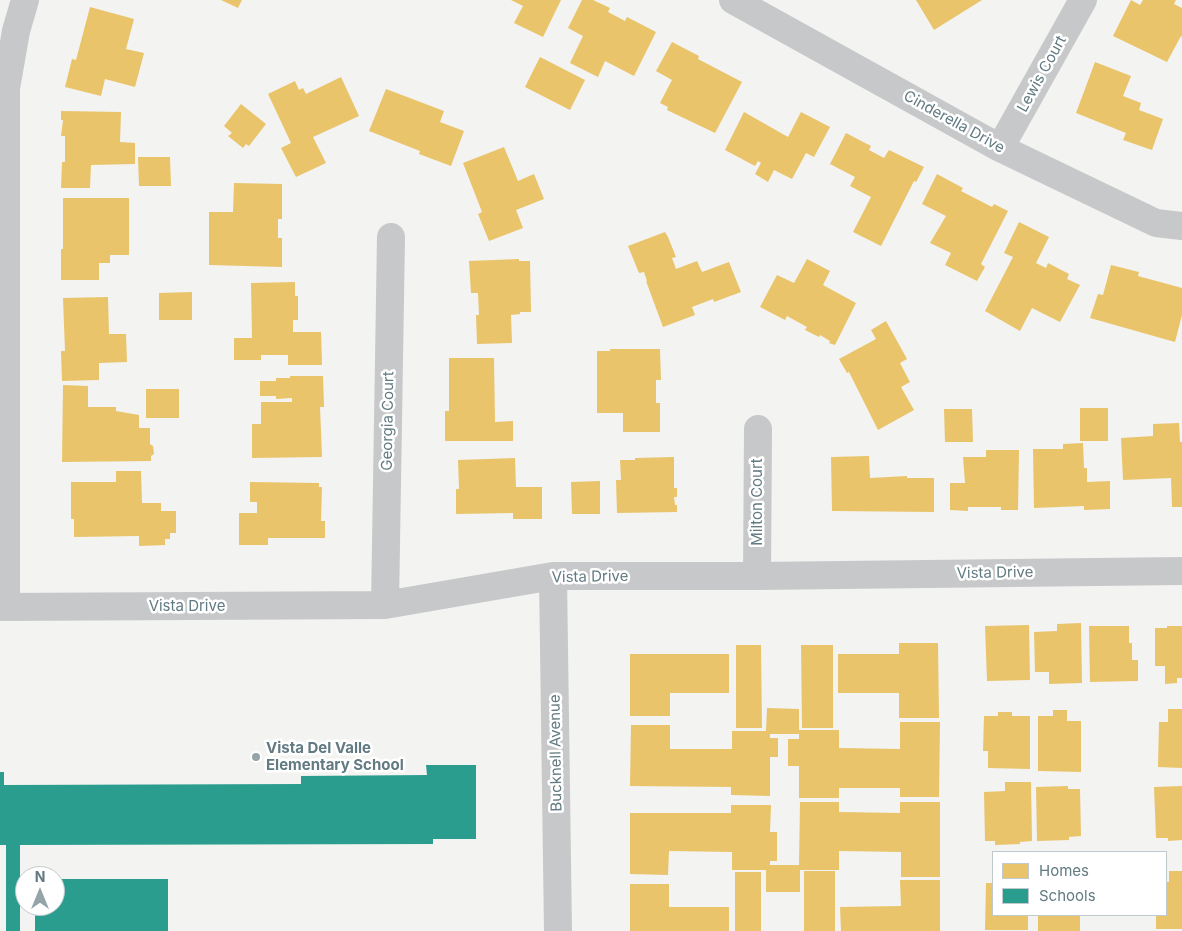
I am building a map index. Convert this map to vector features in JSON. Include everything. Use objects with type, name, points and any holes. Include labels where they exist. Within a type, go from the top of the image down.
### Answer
[{"type":"street","points":[[3,607],[6,88],[16,31],[25,0]]},
{"type":"street","name":"Cinderella Drive","points":[[734,0],[1000,148],[1156,223],[1182,226]]},
{"type":"street","name":"Lewis Court","points":[[1000,148],[1084,0]]},
{"type":"street","name":"Georgia Court","points":[[385,605],[391,237]]},
{"type":"street","name":"Milton Court","points":[[757,576],[758,429]]},
{"type":"street","name":"Vista Drive","points":[[3,607],[385,605],[553,576],[757,576],[1182,571]]},
{"type":"street","name":"Bucknell Avenue","points":[[553,576],[558,931]]},
{"type":"building: Homes","points":[[221,0],[242,0],[238,8]]},
{"type":"building: Homes","points":[[511,0],[561,0],[543,37],[514,23],[523,6]]},
{"type":"building: Homes","points":[[582,0],[593,0],[610,8],[608,12],[625,21],[627,17],[656,32],[634,76],[605,61],[598,77],[570,63],[583,36],[568,28]]},
{"type":"building: Homes","points":[[916,0],[982,0],[934,30]]},
{"type":"building: Homes","points":[[1131,0],[1140,5],[1143,0],[1176,0],[1174,4],[1182,8],[1182,37],[1167,62],[1113,36]]},
{"type":"building: Homes","points":[[90,7],[134,19],[126,49],[144,53],[135,87],[105,79],[101,96],[65,87],[72,59],[76,60]]},
{"type":"building: Homes","points":[[672,42],[699,56],[698,59],[742,82],[715,133],[667,110],[668,107],[660,103],[672,80],[656,71]]},
{"type":"building: Homes","points":[[540,57],[585,80],[570,110],[525,87]]},
{"type":"building: Homes","points":[[1095,62],[1131,76],[1123,96],[1141,103],[1139,110],[1163,119],[1152,150],[1123,140],[1126,133],[1076,113]]},
{"type":"building: Homes","points":[[341,77],[359,116],[313,137],[326,163],[296,177],[281,148],[291,143],[268,94],[295,81],[299,90],[303,88],[306,94]]},
{"type":"building: Homes","points":[[386,89],[444,111],[440,122],[464,131],[451,166],[419,154],[420,151],[369,131]]},
{"type":"building: Homes","points":[[241,104],[266,124],[249,146],[246,144],[243,148],[228,136],[232,133],[224,126]]},
{"type":"building: Homes","points":[[61,111],[121,112],[120,142],[135,143],[135,164],[91,165],[90,188],[61,188],[62,162],[65,162],[65,136],[61,136],[63,120],[61,120]]},
{"type":"building: Homes","points":[[744,112],[788,137],[801,112],[830,127],[814,157],[806,153],[792,179],[774,170],[768,182],[755,174],[761,163],[758,161],[755,166],[725,150]]},
{"type":"building: Homes","points":[[846,133],[871,146],[869,150],[884,158],[889,150],[924,167],[916,182],[914,181],[881,246],[853,232],[871,197],[850,186],[855,177],[830,164]]},
{"type":"building: Homes","points":[[504,147],[518,181],[534,174],[544,199],[516,210],[523,228],[489,241],[478,214],[482,212],[463,163]]},
{"type":"building: Homes","points":[[138,157],[170,157],[171,186],[139,186]]},
{"type":"building: Homes","points":[[937,174],[963,188],[961,191],[992,207],[994,204],[1008,211],[981,264],[985,267],[977,281],[945,265],[951,253],[930,243],[946,216],[922,204]]},
{"type":"building: Homes","points":[[234,183],[282,184],[282,219],[278,219],[278,238],[282,238],[282,267],[209,265],[209,212],[233,212]]},
{"type":"building: Homes","points":[[63,198],[129,198],[129,255],[110,255],[110,263],[99,263],[99,280],[61,280]]},
{"type":"building: Homes","points":[[1019,222],[1049,237],[1036,263],[1046,268],[1048,263],[1069,274],[1067,279],[1080,285],[1060,322],[1032,308],[1020,331],[985,311],[1013,257],[1004,253]]},
{"type":"building: Homes","points":[[665,232],[676,257],[672,258],[676,269],[697,261],[702,272],[729,262],[741,292],[714,302],[713,299],[692,307],[695,315],[663,327],[644,272],[639,273],[628,246]]},
{"type":"building: Homes","points":[[519,259],[519,261],[530,261],[531,312],[520,312],[520,314],[511,315],[512,343],[477,344],[476,315],[479,315],[478,293],[471,293],[469,261]]},
{"type":"building: Homes","points":[[807,259],[830,271],[823,285],[856,303],[835,345],[829,343],[830,341],[820,335],[819,337],[805,330],[807,327],[787,316],[785,320],[760,307],[777,275],[794,283]]},
{"type":"building: Homes","points":[[1111,265],[1139,272],[1138,276],[1182,288],[1182,315],[1175,342],[1090,318],[1098,294],[1103,295]]},
{"type":"building: Homes","points":[[295,282],[295,296],[298,296],[298,320],[293,320],[293,332],[321,332],[322,365],[288,365],[288,355],[261,355],[261,360],[234,360],[234,338],[252,338],[251,283]]},
{"type":"building: Homes","points":[[192,292],[192,320],[159,320],[159,293]]},
{"type":"building: Homes","points":[[108,297],[109,334],[126,334],[127,362],[99,363],[99,380],[62,381],[61,351],[65,351],[63,298]]},
{"type":"building: Homes","points":[[886,321],[907,359],[900,363],[910,382],[901,387],[914,410],[878,430],[849,372],[847,373],[839,359],[876,339],[871,330]]},
{"type":"building: Homes","points":[[610,349],[660,349],[661,380],[656,380],[656,403],[660,403],[660,432],[623,432],[623,413],[597,413],[597,351],[610,351]]},
{"type":"building: Homes","points":[[449,358],[494,358],[495,422],[513,421],[513,441],[445,441],[445,411],[449,411]]},
{"type":"building: Homes","points":[[290,376],[323,376],[324,407],[320,407],[322,457],[252,458],[252,424],[261,424],[261,402],[292,402],[292,398],[276,399],[276,396],[260,396],[260,381],[276,381],[276,378],[290,378]]},
{"type":"building: Homes","points":[[63,385],[88,386],[88,407],[116,407],[116,411],[139,415],[139,428],[150,428],[150,444],[153,446],[154,454],[151,456],[151,461],[62,462]]},
{"type":"building: Homes","points":[[146,389],[179,389],[179,418],[146,418]]},
{"type":"building: Homes","points":[[1080,408],[1108,408],[1108,441],[1080,441]]},
{"type":"building: Homes","points":[[944,409],[972,409],[973,442],[945,442]]},
{"type":"building: Homes","points":[[1179,423],[1180,442],[1182,442],[1182,507],[1172,507],[1171,478],[1123,480],[1121,438],[1153,436],[1153,424]]},
{"type":"building: Homes","points":[[1083,443],[1084,468],[1087,468],[1087,482],[1110,481],[1110,509],[1084,510],[1084,506],[1034,508],[1033,449],[1063,449],[1063,444]]},
{"type":"building: Homes","points":[[986,450],[1019,450],[1018,510],[1001,510],[1001,507],[968,507],[968,511],[950,510],[950,483],[965,483],[963,457],[986,457]]},
{"type":"building: Homes","points":[[869,456],[870,478],[907,476],[907,478],[934,478],[934,512],[832,511],[831,457]]},
{"type":"building: Homes","points":[[674,457],[674,488],[677,488],[677,497],[674,497],[677,512],[617,513],[616,480],[621,480],[620,460]]},
{"type":"building: Homes","points":[[515,458],[516,487],[542,487],[542,519],[513,519],[513,513],[456,514],[456,489],[459,489],[458,460]]},
{"type":"building: Homes","points":[[116,471],[141,471],[142,503],[161,503],[161,511],[176,511],[176,533],[170,533],[170,539],[165,539],[165,545],[139,546],[139,536],[74,537],[74,519],[71,519],[71,482],[116,482]]},
{"type":"building: Homes","points":[[600,481],[600,514],[572,514],[571,482]]},
{"type":"building: Homes","points":[[250,482],[319,483],[319,487],[322,487],[321,521],[325,521],[325,538],[268,538],[268,545],[239,545],[239,513],[257,513],[257,502],[250,502]]},
{"type":"building: Homes","points":[[1081,623],[1082,683],[1049,684],[1049,672],[1035,672],[1034,632],[1057,631],[1057,624]]},
{"type":"building: Homes","points":[[1029,625],[1030,680],[987,681],[985,626]]},
{"type":"building: Homes","points":[[1089,626],[1129,626],[1132,660],[1138,660],[1138,681],[1090,682]]},
{"type":"building: Homes","points":[[1167,626],[1182,626],[1182,678],[1177,678],[1177,683],[1165,684],[1165,666],[1155,666],[1155,628],[1167,628]]},
{"type":"building: Homes","points":[[899,643],[938,643],[939,718],[899,718],[899,693],[838,693],[838,654],[899,654]]},
{"type":"building: Homes","points":[[736,645],[761,645],[762,728],[736,728]]},
{"type":"building: Homes","points":[[801,645],[833,645],[833,728],[802,728]]},
{"type":"building: Homes","points":[[630,654],[729,654],[729,693],[670,693],[670,716],[630,716]]},
{"type":"building: Homes","points":[[767,708],[799,709],[799,730],[839,730],[839,748],[900,749],[900,722],[940,722],[939,797],[900,797],[900,788],[839,788],[839,798],[799,798],[799,766],[788,766],[788,739],[799,739],[799,734],[770,734],[770,738],[778,738],[778,757],[770,757],[770,796],[731,795],[731,787],[630,786],[631,725],[670,725],[670,749],[732,749],[732,731],[766,731]]},
{"type":"building: Homes","points":[[1168,709],[1182,709],[1182,768],[1158,767],[1159,722],[1168,722]]},
{"type":"building: Homes","points":[[1053,710],[1067,710],[1067,721],[1081,721],[1081,772],[1038,771],[1038,716],[1053,716]]},
{"type":"building: Homes","points":[[998,712],[1012,712],[1012,716],[1030,716],[1030,769],[988,768],[988,751],[983,751],[984,716],[998,716]]},
{"type":"building: Homes","points":[[1005,782],[1031,782],[1032,841],[1020,842],[1020,844],[995,845],[995,841],[985,841],[984,792],[1005,791]]},
{"type":"building: Homes","points":[[1068,786],[1068,789],[1080,789],[1081,836],[1069,837],[1069,840],[1037,841],[1036,787]]},
{"type":"building: Homes","points":[[1182,786],[1182,840],[1168,841],[1168,838],[1156,838],[1154,787]]},
{"type":"building: Homes","points":[[800,802],[839,802],[839,812],[900,813],[900,802],[940,802],[940,877],[901,877],[901,852],[839,851],[839,870],[800,870],[800,892],[766,892],[766,870],[732,870],[732,852],[669,851],[668,875],[630,874],[630,813],[731,813],[731,805],[771,805],[770,832],[777,832],[777,861],[770,861],[770,865],[799,865]]},
{"type":"building: Homes","points":[[804,871],[835,871],[835,931],[804,931]]},
{"type":"building: Homes","points":[[1169,871],[1182,871],[1182,929],[1156,929],[1156,916],[1167,916],[1167,882],[1169,882]]},
{"type":"building: Homes","points":[[735,872],[761,872],[761,931],[735,931]]},
{"type":"building: Homes","points":[[900,880],[940,880],[940,931],[841,931],[840,907],[901,906]]},
{"type":"building: Homes","points":[[986,883],[992,883],[992,916],[1028,916],[1028,930],[985,930]]},
{"type":"building: Homes","points":[[630,884],[669,884],[669,907],[729,907],[729,931],[630,931]]},
{"type":"building: Homes","points":[[1038,916],[1080,916],[1080,931],[1038,931]]},
{"type":"building: Schools","points":[[426,765],[476,765],[476,839],[433,839],[433,844],[20,845],[20,866],[15,866],[15,916],[20,916],[20,931],[6,931],[6,845],[0,845],[0,772],[4,772],[4,785],[301,784],[301,776],[427,775]]},
{"type":"building: Schools","points":[[65,879],[168,879],[168,931],[35,931],[35,916],[65,916]]},
{"type":"place","name":"Vista Del Valle Elementary School","points":[[256,757]]}]
